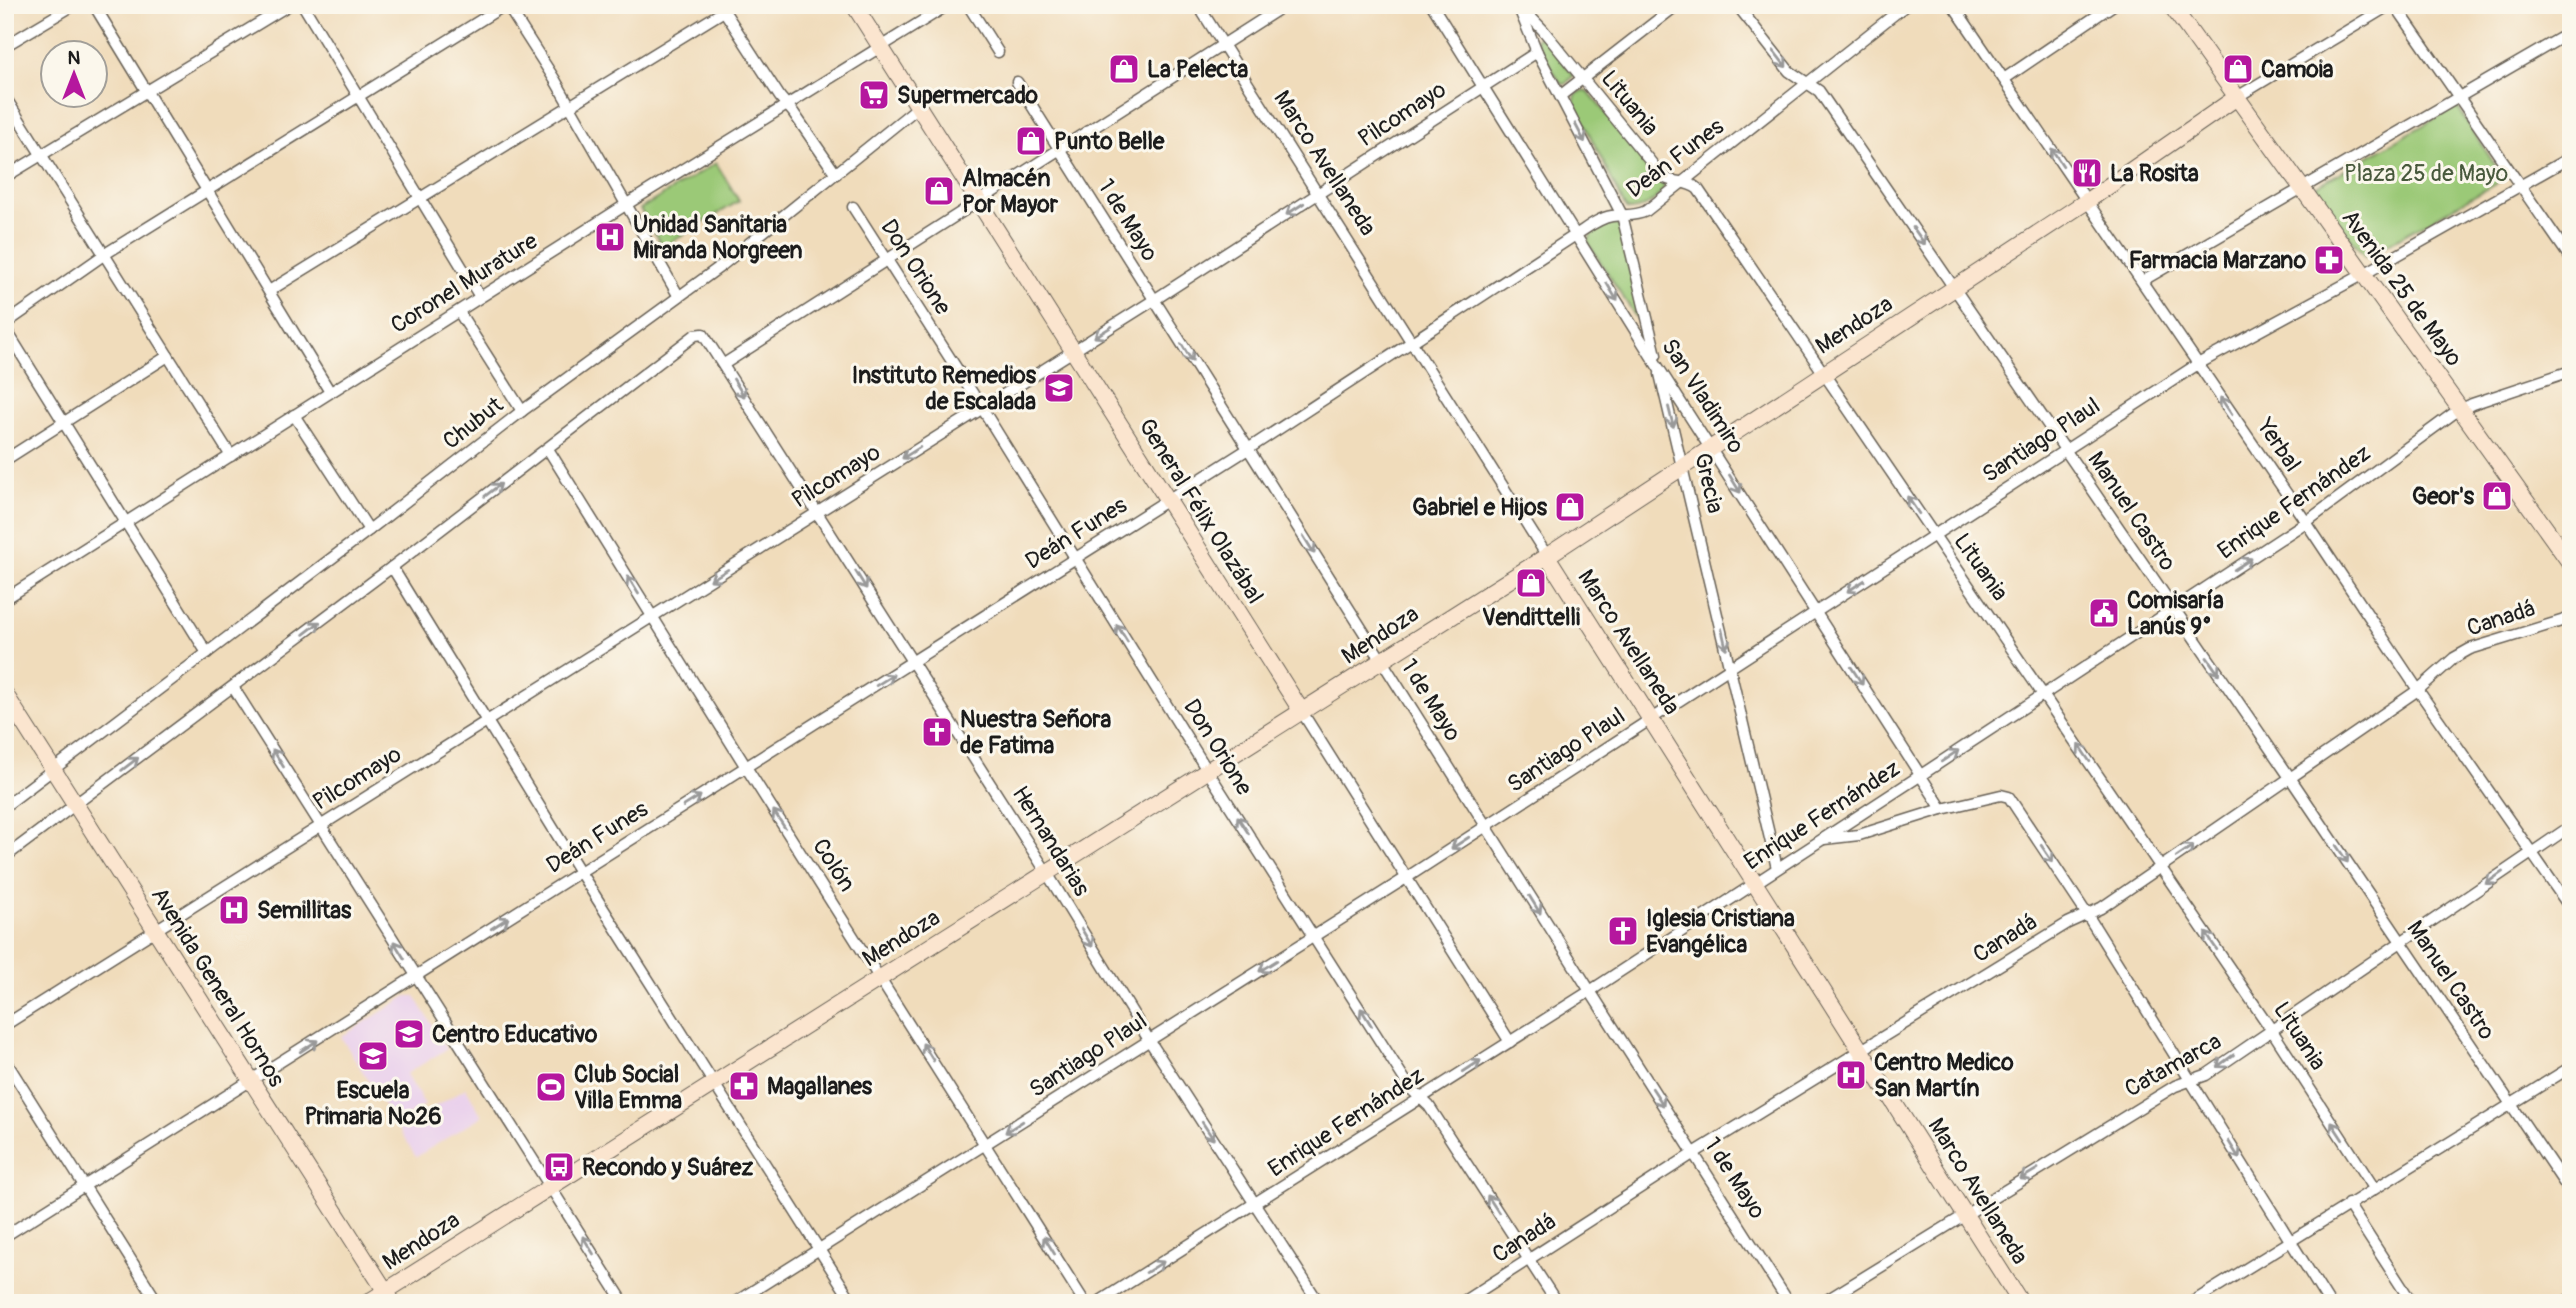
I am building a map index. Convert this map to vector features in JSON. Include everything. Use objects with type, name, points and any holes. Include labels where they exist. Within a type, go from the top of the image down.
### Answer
[{"type":"street","points":[[5,46],[74,5]]},
{"type":"street","points":[[94,5],[330,391]]},
{"type":"street","points":[[5,177],[289,5]]},
{"type":"street","points":[[303,5],[481,297]]},
{"type":"street","points":[[206,653],[5,326],[105,254],[506,5],[570,105],[678,295]]},
{"type":"street","name":"General Félix Olazábal","points":[[854,5],[1510,1042]]},
{"type":"street","name":"Coronel Murature","points":[[5,598],[627,204],[948,5]]},
{"type":"street","points":[[968,5],[998,52]]},
{"type":"street","name":"Marco Avellaneda","points":[[1198,5],[2021,1303]]},
{"type":"street","points":[[724,364],[1285,5]]},
{"type":"street","name":"San Vladimiro","points":[[1432,5],[1658,367],[1942,809]]},
{"type":"street","name":"Grecia","points":[[1519,5],[1537,52],[1622,215],[1684,466],[1777,868]]},
{"type":"street","name":"Lituania","points":[[1519,5],[1583,78],[1663,177],[1698,189],[2271,1029],[2374,1188]]},
{"type":"street","points":[[1560,96],[1677,5]]},
{"type":"street","name":"Manuel Castro","points":[[1737,5],[1789,71],[1819,92],[1955,287],[2571,1193]]},
{"type":"street","name":"Deán Funes","points":[[5,1236],[1167,501],[1602,218],[1633,216],[1646,211],[1906,5]]},
{"type":"street","name":"Yerbal","points":[[1953,5],[2418,690],[2571,909]]},
{"type":"street","points":[[2004,79],[2113,5]]},
{"type":"street","name":"Avenida 25 de Mayo","points":[[2171,5],[2571,564]]},
{"type":"street","points":[[2393,5],[2571,259]]},
{"type":"street","name":"Mendoza","points":[[367,1303],[389,1297],[550,1185],[1547,556],[2087,201],[2237,97],[2393,5]]},
{"type":"street","points":[[270,291],[722,8],[836,174]]},
{"type":"street","points":[[2142,281],[2571,32]]},
{"type":"street","name":"Pilcomayo","points":[[5,1025],[1154,300],[1537,52]]},
{"type":"street","name":"1 de Mayo","points":[[1017,82],[1789,1303]]},
{"type":"street","points":[[5,97],[231,456]]},
{"type":"street","name":"Chubut","points":[[5,806],[522,411],[721,266],[917,108]]},
{"type":"street","name":"Santiago Plaul","points":[[734,1303],[1406,878],[2198,364],[2571,157]]},
{"type":"street","name":"Don Orione","points":[[853,207],[1410,1088],[1429,1106],[1557,1303]]},
{"type":"street","points":[[459,312],[522,411]]},
{"type":"street","name":"Hernandarias","points":[[548,449],[699,334],[706,337],[1048,873],[1149,1040],[1319,1303]]},
{"type":"street","points":[[5,460],[168,356]]},
{"type":"street","name":"Enrique Fernández","points":[[1097,1303],[1590,991],[1921,775],[2306,522],[2460,409],[2571,372]]},
{"type":"street","points":[[294,415],[369,530]]},
{"type":"street","points":[[5,857],[548,449]]},
{"type":"street","name":"Colón","points":[[548,449],[1085,1303]]},
{"type":"street","points":[[392,567],[486,722],[853,1303]]},
{"type":"street","name":"Canadá","points":[[1461,1303],[1694,1153],[2068,923],[2088,916],[2418,690],[2454,658],[2470,649],[2571,618]]},
{"type":"street","points":[[233,687],[624,1303]]},
{"type":"street","name":"Avenida General Hornos","points":[[5,694],[389,1297]]},
{"type":"street","points":[[1821,839],[1859,835],[1942,809],[2001,795],[2009,797],[2088,916],[2329,1303]]},
{"type":"street","name":"Catamarca","points":[[1822,1303],[1964,1213],[2175,1086],[2206,1075],[2571,826]]},
{"type":"street","points":[[5,1060],[158,1303]]},
{"type":"street","points":[[2191,1303],[2571,1067]]},
{"type":"street","points":[[2348,1204],[2412,1303]]},
{"type":"street","points":[[2563,1303],[2571,1298]]},
{"type":"shaded area","points":[[407,996],[415,996],[447,1049],[406,1074],[425,1105],[395,1123],[341,1037]]},
{"type":"shaded area","points":[[466,1088],[482,1116],[416,1157],[398,1129]]},
{"type":"green space","points":[[1540,34],[1574,75],[1566,84],[1561,84],[1535,40]]},
{"type":"green space","points":[[1584,90],[1665,184],[1660,194],[1644,207],[1626,209],[1574,103],[1576,94]]},
{"type":"green space","name":"Plaza 25 de Mayo","points":[[2457,106],[2504,179],[2365,257],[2313,188]]},
{"type":"green space","points":[[716,163],[739,201],[663,247],[640,209]]},
{"type":"green space","points":[[1614,221],[1621,228],[1640,311],[1636,317],[1588,243],[1591,234]]},
{"type":"place","name":"La Pelecta","points":[[1124,69]]},
{"type":"place","name":"Camoia","points":[[2238,69]]},
{"type":"place","name":"Supermercado","points":[[874,95]]},
{"type":"place","name":"Punto Belle","points":[[1031,141]]},
{"type":"place","name":"La Rosita","points":[[2087,173]]},
{"type":"place","name":"Almacén Por Mayor","points":[[939,191]]},
{"type":"place","name":"Unidad Sanitaria Miranda Norgreen","points":[[610,237]]},
{"type":"place","name":"Farmacia Marzano","points":[[2329,260]]},
{"type":"place","name":"Instituto Remedios de Escalada","points":[[1059,388]]},
{"type":"place","name":"Geor's","points":[[2497,496]]},
{"type":"place","name":"Gabriel e Hijos","points":[[1570,507]]},
{"type":"place","name":"Vendittelli","points":[[1531,583]]},
{"type":"place","name":"Comisaría Lanús 9°","points":[[2104,613]]},
{"type":"place","name":"Nuestra Señora de Fatima","points":[[937,732]]},
{"type":"place","name":"Semillitas","points":[[234,910]]},
{"type":"place","name":"Iglesia Cristiana Evangélica","points":[[1623,931]]},
{"type":"place","name":"Centro Educativo","points":[[409,1034]]},
{"type":"place","name":"Escuela Primaria Nº26","points":[[373,1056]]},
{"type":"place","name":"Centro Medico San Martín","points":[[1851,1075]]},
{"type":"place","name":"Magallanes","points":[[744,1086]]},
{"type":"place","name":"Club Social Villa Emma","points":[[551,1087]]},
{"type":"place","name":"Recondo y Suárez","points":[[559,1167]]}]
